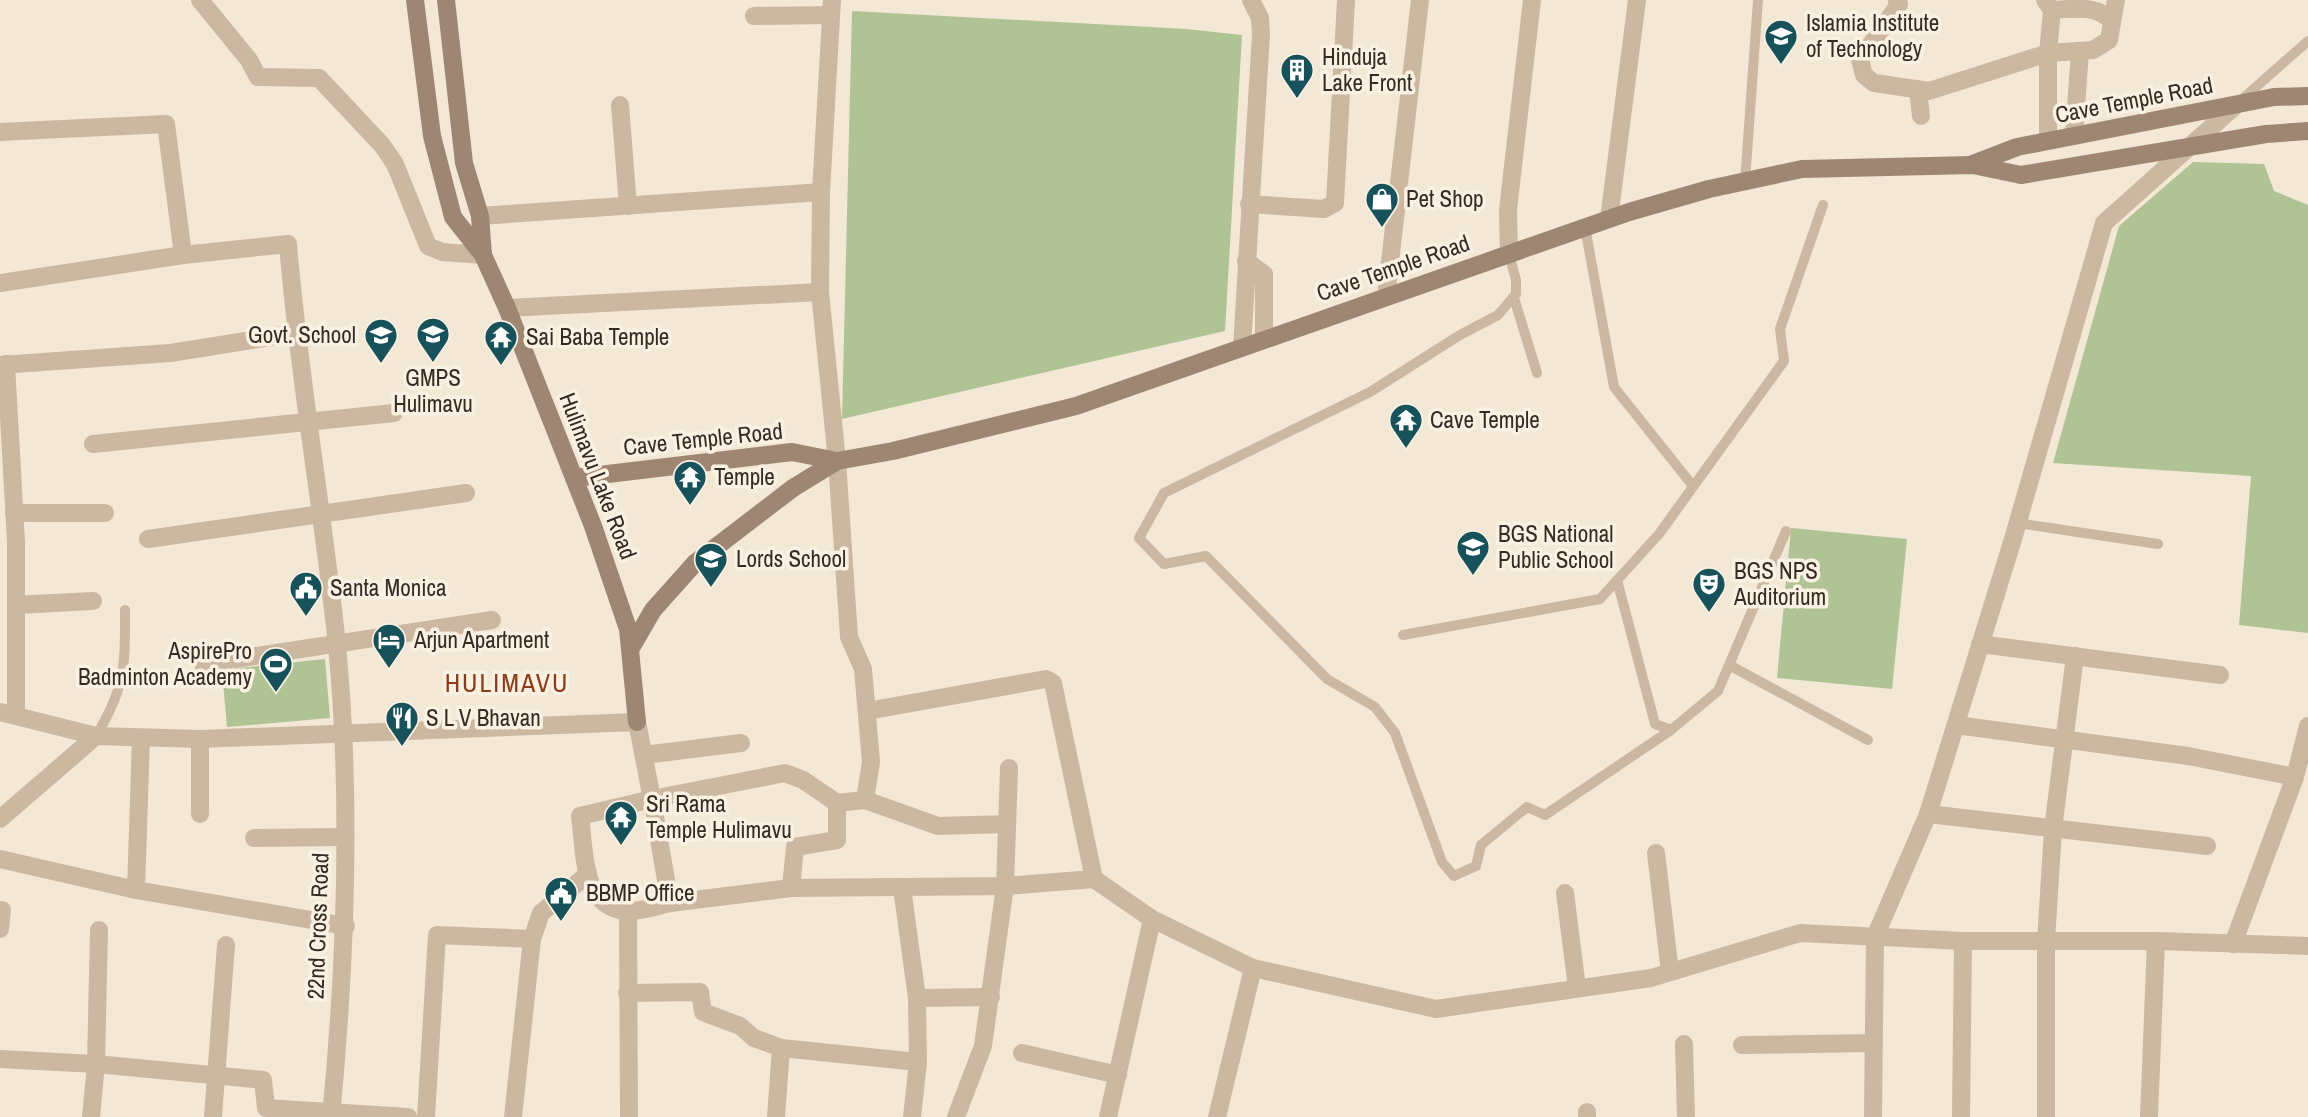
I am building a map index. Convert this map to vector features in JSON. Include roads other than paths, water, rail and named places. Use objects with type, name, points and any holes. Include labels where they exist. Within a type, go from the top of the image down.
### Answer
[{"type":"main road","name":"Hulimavu Lake Road","points":[[415,0],[432,136],[453,217],[483,255],[507,308],[574,478],[628,629],[637,722]]},
{"type":"main road","name":"Hulimavu Lake Road","points":[[446,0],[464,163],[480,216],[483,255]]},
{"type":"main road","name":"Cave Temple Road","points":[[1973,165],[2017,147],[2274,97],[2308,96]]},
{"type":"main road","name":"Cave Temple Road","points":[[631,648],[653,610],[695,564],[793,488],[838,461],[893,451],[1076,406],[1609,219],[1802,169],[1973,165],[2021,175],[2266,134],[2308,131]]},
{"type":"main road","name":"Cave Temple Road","points":[[574,478],[792,452],[838,461]]},
{"type":"street","points":[[200,0],[249,60],[258,77],[319,78],[365,123],[395,164],[428,246],[442,252],[483,255]]},
{"type":"street","points":[[1242,347],[1261,34],[1260,18],[1251,0]]},
{"type":"street","points":[[1249,204],[1324,209],[1335,203],[1346,0]]},
{"type":"street","points":[[1386,297],[1420,0]]},
{"type":"street","points":[[1509,254],[1508,210],[1532,0]]},
{"type":"street","points":[[1609,219],[1637,0]]},
{"type":"street","points":[[1897,0],[1899,4],[1860,60],[1864,75],[1874,83],[1929,91],[2048,53],[2093,50],[2109,40],[2116,0]]},
{"type":"street","points":[[2048,141],[2049,5],[2086,8],[2106,15],[2112,22]]},
{"type":"street","points":[[754,16],[831,8],[821,192],[820,292],[838,461],[849,637],[863,669],[867,711],[871,762],[865,800]]},
{"type":"street","points":[[2074,136],[2080,51]]},
{"type":"street","points":[[1917,89],[1921,116]]},
{"type":"street","points":[[620,105],[628,206]]},
{"type":"street","points":[[1873,1117],[1875,937],[1928,814],[2017,523],[2104,223],[2235,106]]},
{"type":"street","points":[[0,132],[166,124],[183,255],[0,283]]},
{"type":"street","points":[[480,216],[821,192]]},
{"type":"street","name":"22nd Cross Road","points":[[183,255],[288,244],[296,333],[337,645],[343,736],[346,926],[331,1115]]},
{"type":"street","points":[[1246,261],[1264,274],[1264,339]]},
{"type":"street","points":[[507,308],[820,292]]},
{"type":"street","points":[[296,333],[170,353],[3,364],[14,513],[16,605],[8,713],[96,736],[201,739],[343,736],[637,722],[670,903]]},
{"type":"street","points":[[93,444],[394,413]]},
{"type":"street","points":[[148,538],[466,493]]},
{"type":"street","points":[[14,513],[105,513]]},
{"type":"street","points":[[16,605],[93,601]]},
{"type":"street","points":[[203,664],[492,620]]},
{"type":"street","points":[[1980,644],[2220,675]]},
{"type":"street","points":[[2046,1117],[2046,941],[2053,829],[2075,656]]},
{"type":"street","points":[[867,711],[1046,679],[1053,683],[1094,879]]},
{"type":"street","points":[[1956,724],[2188,756],[2295,777]]},
{"type":"street","points":[[2233,944],[2295,777],[2308,726]]},
{"type":"street","points":[[0,819],[96,736]]},
{"type":"street","points":[[136,890],[141,738]]},
{"type":"street","points":[[200,814],[201,739]]},
{"type":"street","points":[[644,755],[741,743]]},
{"type":"street","points":[[957,1117],[983,1046],[992,997],[1005,886],[1009,768]]},
{"type":"street","points":[[1007,824],[938,826],[865,800],[837,803],[803,780],[785,773],[652,799],[580,817],[595,897],[606,906],[628,911],[791,888],[1005,886],[1094,879],[1152,919],[1253,968],[1436,1009],[1651,978],[1800,933],[1963,942],[2156,941],[2308,946]]},
{"type":"street","points":[[791,888],[795,847],[838,840],[837,803]]},
{"type":"street","points":[[1928,814],[2207,846]]},
{"type":"street","points":[[254,838],[345,837]]},
{"type":"street","points":[[1657,853],[1670,972]]},
{"type":"street","points":[[0,859],[136,890],[346,926]]},
{"type":"street","points":[[513,1117],[533,939],[541,914],[589,874]]},
{"type":"street","points":[[902,888],[917,998],[918,1062],[912,1117]]},
{"type":"street","points":[[1565,893],[1577,988]]},
{"type":"street","points":[[0,929],[2,910]]},
{"type":"street","points":[[628,911],[629,1117]]},
{"type":"street","points":[[1108,1117],[1152,919]]},
{"type":"street","points":[[91,1117],[96,1064],[99,930]]},
{"type":"street","points":[[426,1117],[437,935],[533,939]]},
{"type":"street","points":[[2148,1117],[2156,941]]},
{"type":"street","points":[[1961,1117],[1963,942]]},
{"type":"street","points":[[213,1117],[226,945]]},
{"type":"street","points":[[1217,1117],[1253,968]]},
{"type":"street","points":[[627,993],[700,992],[703,1012],[740,1026],[754,1038],[781,1048],[918,1062]]},
{"type":"street","points":[[917,998],[992,997]]},
{"type":"street","points":[[1742,1045],[1874,1043]]},
{"type":"street","points":[[1684,1044],[1686,1117]]},
{"type":"street","points":[[776,1117],[781,1048]]},
{"type":"street","points":[[1022,1053],[1118,1075]]},
{"type":"street","points":[[0,1059],[96,1064],[263,1080],[266,1108],[331,1115],[408,1117]]},
{"type":"lane","points":[[1745,182],[1758,0]]},
{"type":"lane","points":[[2235,106],[2308,41]]},
{"type":"lane","points":[[1403,635],[1600,599],[1659,534],[1784,361],[1780,329],[1823,205]]},
{"type":"lane","points":[[1586,227],[1614,387],[1693,486]]},
{"type":"lane","points":[[1509,254],[1517,281],[1514,298],[1537,373]]},
{"type":"lane","points":[[1514,298],[1498,315],[1460,335],[1370,392],[1164,493],[1139,538],[1164,564],[1206,556],[1328,679],[1375,707],[1395,733],[1442,862],[1454,876],[1476,866],[1481,845],[1527,807],[1545,815],[1671,730],[1718,691],[1786,531]]},
{"type":"lane","points":[[2017,523],[2158,544]]},
{"type":"lane","points":[[1617,580],[1655,724],[1671,730]]},
{"type":"lane","points":[[96,736],[115,705],[125,671],[125,610]]},
{"type":"lane","points":[[1729,665],[1868,740]]},
{"type":"place","name":"Islamia Institute of Technology","points":[[1781,66]]},
{"type":"place","name":"Hinduja Lake Front","points":[[1297,100]]},
{"type":"place","name":"Pet Shop","points":[[1382,229]]},
{"type":"place","name":"GMPS Hulimavu","points":[[433,364]]},
{"type":"place","name":"Govt. School","points":[[381,365]]},
{"type":"place","name":"Sai Baba Temple","points":[[501,367]]},
{"type":"place","name":"Cave Temple","points":[[1406,450]]},
{"type":"place","name":"Temple","points":[[690,507]]},
{"type":"place","name":"BGS National Public School","points":[[1473,577]]},
{"type":"place","name":"Lords School","points":[[711,589]]},
{"type":"place","name":"BGS NPS Auditorium","points":[[1709,614]]},
{"type":"place","name":"Santa Monica","points":[[306,618]]},
{"type":"place","name":"Arjun Apartment","points":[[389,670]]},
{"type":"place","name":"AspirePro Badminton Academy","points":[[276,694]]},
{"type":"place","name":"S L V Bhavan","points":[[402,748]]},
{"type":"place","name":"Sri Rama Temple Hulimavu","points":[[621,847]]},
{"type":"place","name":"BBMP Office","points":[[561,923]]},
{"type":"district","name":"HULIMAVU","points":[[507,683]]}]
